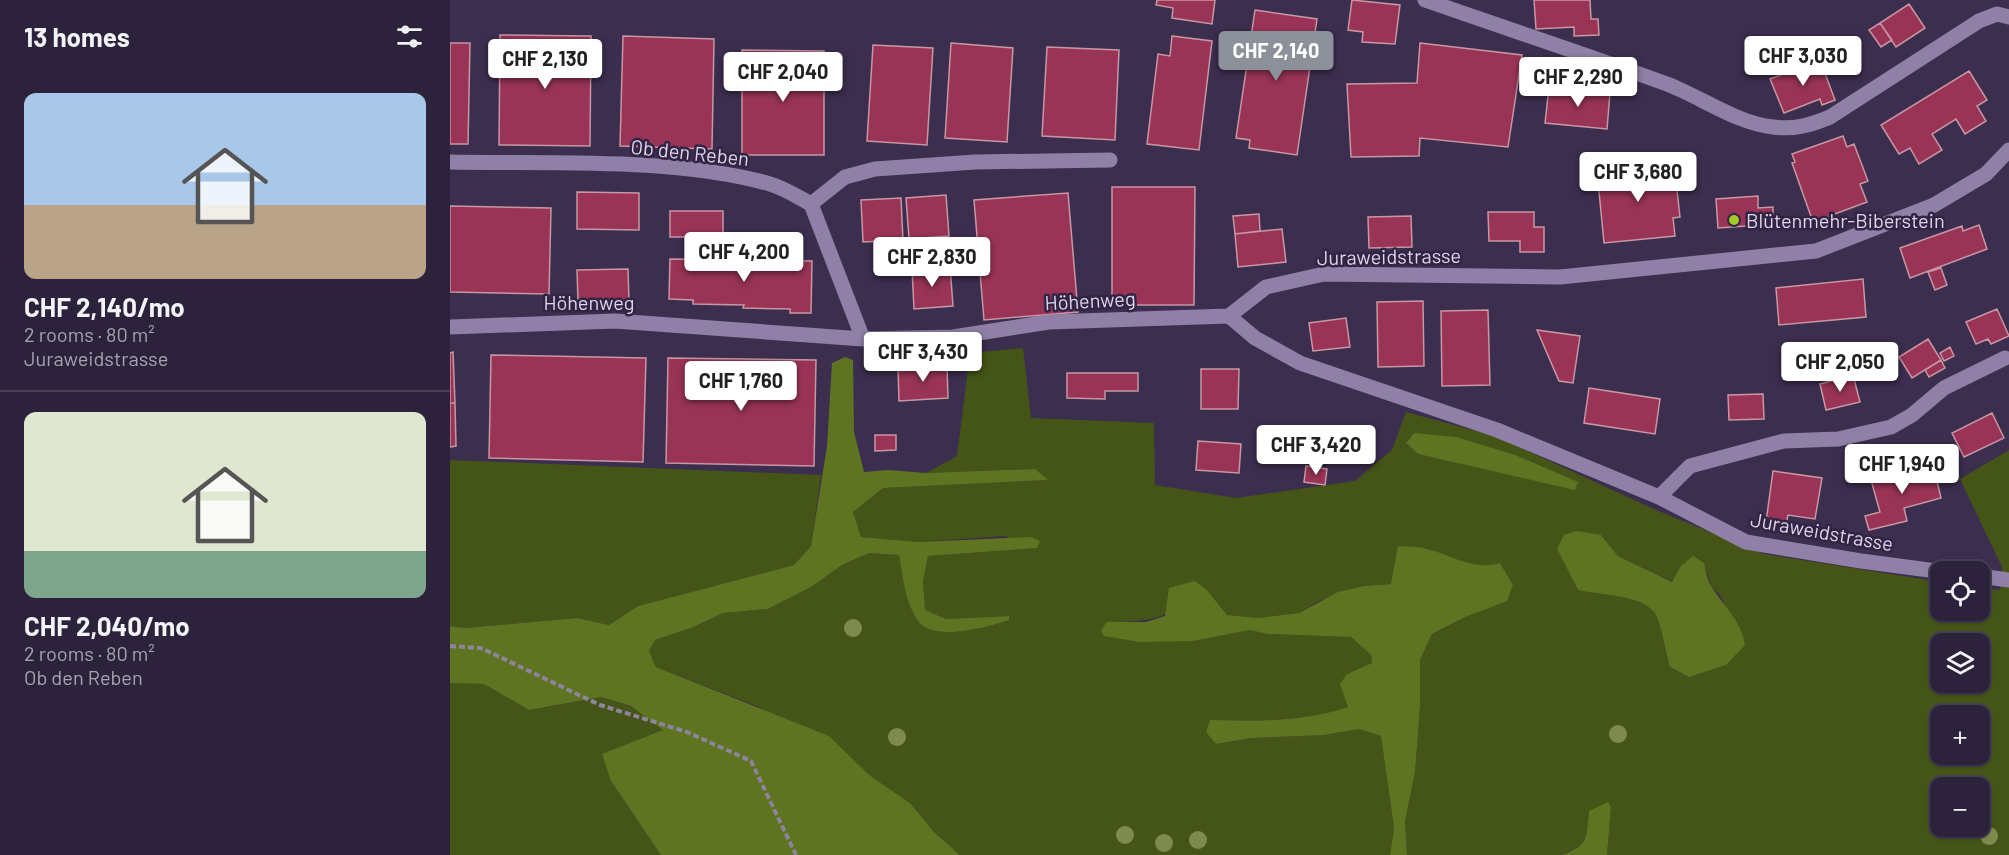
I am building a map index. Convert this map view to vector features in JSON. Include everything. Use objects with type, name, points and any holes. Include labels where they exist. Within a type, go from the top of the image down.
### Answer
[{"type":"street","points":[[1425,0],[1669,85],[1751,121],[1770,127],[1792,128],[1809,125],[1830,117],[1979,21],[1997,14],[2009,17]]},
{"type":"street","name":"Juraweidstrasse","points":[[1930,570],[1746,542],[1659,497],[1497,430],[1300,363],[1255,338],[1229,316],[1266,287],[1324,274],[1560,278],[1816,251],[1934,205],[1986,174],[2009,150]]},
{"type":"street","points":[[863,339],[811,204],[845,177],[875,169],[975,162],[1110,160]]},
{"type":"street","name":"Ob den Reben","points":[[450,162],[658,167],[718,172],[773,184],[811,204]]},
{"type":"street","name":"Höhenweg","points":[[450,327],[615,321],[863,339],[953,337],[1048,322],[1229,316]]},
{"type":"street","points":[[1659,497],[1690,466],[1784,441],[1838,439],[1891,427],[1963,377],[2005,358]]},
{"type":"street","points":[[1990,577],[2009,579]]},
{"type":"path","points":[[450,646],[481,648],[600,705],[687,732],[751,761],[796,855]]},
{"type":"green space","points":[[1023,348],[1031,418],[1154,423],[1155,485],[1236,498],[1355,481],[1392,450],[1406,412],[1495,436],[1656,510],[1764,554],[1930,580],[1930,621],[1990,621],[1990,589],[2000,590],[2002,567],[1960,479],[2009,450],[2009,855],[1607,855],[1611,807],[1589,811],[1586,834],[1581,844],[1561,855],[1407,855],[1405,821],[1415,772],[1420,707],[1420,660],[1432,634],[1465,617],[1513,585],[1500,563],[1471,564],[1426,548],[1391,584],[1364,586],[1319,601],[1299,613],[1258,618],[1227,615],[1207,590],[1160,616],[1139,621],[1108,622],[1193,641],[1250,630],[1267,634],[1351,637],[1371,655],[1372,663],[1347,674],[1349,707],[1297,718],[1210,720],[1217,744],[1251,738],[1324,735],[1359,729],[1381,736],[1394,828],[1390,855],[960,855],[934,832],[910,803],[869,775],[759,707],[656,667],[649,651],[655,640],[691,628],[723,613],[768,609],[811,587],[842,565],[869,553],[899,555],[905,590],[911,607],[919,622],[926,628],[949,632],[962,631],[1009,620],[1008,616],[946,619],[925,610],[923,581],[928,556],[1037,548],[1004,536],[919,542],[861,537],[853,512],[883,488],[1047,480],[1035,469],[926,473],[957,456],[970,353]],"holes":[[[1414,433],[1554,472],[1577,482],[1575,489],[1418,454],[1406,443]],[[1601,535],[1618,556],[1673,582],[1681,566],[1704,563],[1711,586],[1720,595],[1726,607],[1726,665],[1689,677],[1670,667],[1657,616],[1648,606],[1619,596],[1578,590],[1557,549]]]},
{"type":"green space","points":[[845,357],[853,360],[854,432],[864,472],[888,470],[926,473],[1035,469],[1048,480],[883,488],[853,512],[861,537],[919,542],[1031,537],[1040,541],[1037,548],[928,556],[923,581],[925,610],[946,619],[1009,616],[1009,620],[962,631],[937,631],[926,628],[914,615],[911,607],[905,590],[899,555],[869,553],[842,565],[811,587],[768,609],[723,613],[691,628],[655,640],[649,651],[656,667],[829,736],[869,775],[910,803],[934,832],[960,855],[661,855],[611,781],[602,754],[663,730],[631,706],[601,697],[529,710],[484,684],[450,683],[450,626],[465,628],[577,618],[609,625],[638,606],[794,565],[811,546],[827,446],[832,363]]},
{"type":"green space","points":[[1414,433],[1456,437],[1515,455],[1578,482],[1575,490],[1418,454],[1406,443]]},
{"type":"green space","points":[[450,460],[821,475],[811,546],[794,565],[638,606],[609,625],[577,618],[465,628],[450,626]]},
{"type":"green space","points":[[1576,531],[1601,535],[1618,556],[1672,582],[1681,566],[1693,556],[1704,563],[1710,584],[1736,621],[1745,645],[1726,665],[1689,677],[1670,667],[1659,623],[1648,606],[1619,596],[1578,590],[1557,549],[1564,535]]},
{"type":"green space","points":[[1398,546],[1424,548],[1471,564],[1500,563],[1513,585],[1507,601],[1465,617],[1432,634],[1420,660],[1420,707],[1415,772],[1405,821],[1407,855],[1390,855],[1394,828],[1381,736],[1359,729],[1324,735],[1251,738],[1216,744],[1206,732],[1210,720],[1297,718],[1348,707],[1340,684],[1347,674],[1372,663],[1371,655],[1351,637],[1267,634],[1250,630],[1193,641],[1140,642],[1104,636],[1101,630],[1107,622],[1146,622],[1165,616],[1169,588],[1195,581],[1207,590],[1227,615],[1258,618],[1299,613],[1338,592],[1364,586],[1391,584]]},
{"type":"green space","points":[[450,683],[484,684],[529,710],[601,697],[631,706],[664,730],[611,781],[661,855],[450,855]]},
{"type":"green space","points":[[1608,802],[1611,807],[1607,855],[1562,855],[1582,844],[1586,834],[1589,811]]},
{"type":"building","points":[[1157,0],[1215,0],[1212,24],[1172,18],[1173,8],[1156,5]]},
{"type":"building","points":[[1352,0],[1400,5],[1395,44],[1362,42],[1363,32],[1348,30]]},
{"type":"building","points":[[1534,0],[1590,0],[1591,19],[1598,19],[1599,35],[1574,36],[1574,27],[1536,29]]},
{"type":"building","points":[[1909,4],[1925,28],[1896,47],[1880,23]]},
{"type":"building","points":[[1255,10],[1317,19],[1297,155],[1249,148],[1250,140],[1236,138]]},
{"type":"building","points":[[1880,23],[1892,40],[1881,47],[1869,30]]},
{"type":"building","points":[[500,35],[591,36],[590,146],[499,145]]},
{"type":"building","points":[[623,36],[714,39],[712,149],[620,146]]},
{"type":"building","points":[[1172,36],[1212,41],[1199,150],[1147,144],[1158,54],[1170,56]]},
{"type":"building","points":[[450,43],[470,43],[468,144],[450,144]]},
{"type":"building","points":[[951,43],[1013,48],[1007,142],[945,138]]},
{"type":"building","points":[[1420,43],[1522,55],[1508,147],[1420,138],[1419,156],[1351,157],[1347,84],[1417,83]]},
{"type":"building","points":[[873,45],[933,48],[927,145],[867,141]]},
{"type":"building","points":[[1047,47],[1119,50],[1115,140],[1042,136]]},
{"type":"building","points":[[742,50],[824,51],[824,155],[742,155]]},
{"type":"building","points":[[1820,60],[1835,100],[1822,105],[1820,99],[1784,113],[1770,79]]},
{"type":"building","points":[[1969,71],[1987,100],[1977,106],[1986,121],[1965,134],[1956,119],[1932,134],[1942,150],[1919,164],[1910,148],[1899,154],[1881,125]]},
{"type":"building","points":[[1549,87],[1610,93],[1607,129],[1545,123]]},
{"type":"building","points":[[1843,136],[1847,147],[1854,144],[1868,181],[1860,184],[1867,202],[1813,222],[1792,163],[1795,162],[1792,154]]},
{"type":"building","points":[[1674,163],[1680,217],[1673,218],[1675,236],[1604,243],[1597,171]]},
{"type":"building","points":[[1112,187],[1195,187],[1194,305],[1112,305]]},
{"type":"building","points":[[577,192],[639,193],[639,230],[577,229]]},
{"type":"building","points":[[1068,193],[1078,312],[984,320],[974,200]]},
{"type":"building","points":[[946,195],[949,236],[909,239],[906,198]]},
{"type":"building","points":[[1758,196],[1758,208],[1773,207],[1773,218],[1760,219],[1760,225],[1718,228],[1716,199]]},
{"type":"building","points":[[901,198],[903,240],[863,242],[861,200]]},
{"type":"building","points":[[450,206],[551,208],[549,294],[450,292]]},
{"type":"building","points":[[670,211],[723,211],[723,237],[670,237]]},
{"type":"building","points":[[1488,212],[1534,212],[1534,227],[1544,227],[1544,252],[1520,252],[1520,241],[1489,241]]},
{"type":"building","points":[[1259,214],[1260,231],[1235,234],[1233,216]]},
{"type":"building","points":[[1411,216],[1412,247],[1369,248],[1368,217]]},
{"type":"building","points":[[1979,225],[1987,249],[1910,278],[1900,248],[1962,226],[1963,231]]},
{"type":"building","points":[[1282,229],[1286,262],[1238,267],[1235,234]]},
{"type":"building","points":[[670,259],[812,261],[811,313],[790,313],[790,309],[743,308],[744,305],[693,304],[693,300],[669,299]]},
{"type":"building","points":[[950,266],[953,306],[914,309],[912,269]]},
{"type":"building","points":[[1941,268],[1947,285],[1935,290],[1928,272]]},
{"type":"building","points":[[628,269],[629,301],[578,301],[577,270]]},
{"type":"building","points":[[1863,279],[1866,317],[1779,325],[1776,288]]},
{"type":"building","points":[[1423,301],[1424,366],[1378,367],[1377,302]]},
{"type":"building","points":[[1997,309],[2009,336],[1991,344],[1988,339],[1976,344],[1966,322]]},
{"type":"building","points":[[1488,310],[1490,385],[1442,386],[1441,311]]},
{"type":"building","points":[[1346,318],[1350,347],[1313,351],[1309,323]]},
{"type":"building","points":[[1537,330],[1580,336],[1573,383],[1559,381]]},
{"type":"building","points":[[1928,339],[1941,360],[1912,378],[1899,357]]},
{"type":"building","points":[[1950,347],[1954,356],[1944,361],[1940,353]]},
{"type":"building","points":[[453,352],[455,403],[450,403],[450,353]]},
{"type":"building","points":[[491,355],[646,358],[643,462],[489,458]]},
{"type":"building","points":[[668,358],[816,360],[814,466],[666,463]]},
{"type":"building","points":[[1941,360],[1945,368],[1929,377],[1925,370]]},
{"type":"building","points":[[947,366],[948,398],[899,401],[898,367]]},
{"type":"building","points":[[1201,369],[1239,369],[1238,409],[1201,409]]},
{"type":"building","points":[[1067,373],[1138,373],[1138,391],[1105,391],[1105,399],[1067,398]]},
{"type":"building","points":[[1853,375],[1860,402],[1826,410],[1820,384]]},
{"type":"building","points":[[1589,388],[1660,399],[1655,434],[1584,423]]},
{"type":"building","points":[[1763,394],[1764,419],[1729,420],[1728,395]]},
{"type":"building","points":[[450,403],[455,403],[456,446],[450,447]]},
{"type":"building","points":[[1992,413],[2004,438],[1964,457],[1952,433]]},
{"type":"building","points":[[875,435],[896,435],[896,450],[875,451]]},
{"type":"building","points":[[1198,441],[1241,444],[1239,473],[1196,470]]},
{"type":"building","points":[[1933,464],[1941,498],[1904,508],[1907,521],[1869,530],[1865,516],[1880,512],[1871,480]]},
{"type":"building","points":[[1306,466],[1327,469],[1325,485],[1304,482]]},
{"type":"building","points":[[1773,471],[1822,478],[1815,519],[1788,515],[1786,525],[1766,522]]},
{"type":"place","name":"Blütenmehr-Biberstein","points":[[1734,220]]}]
